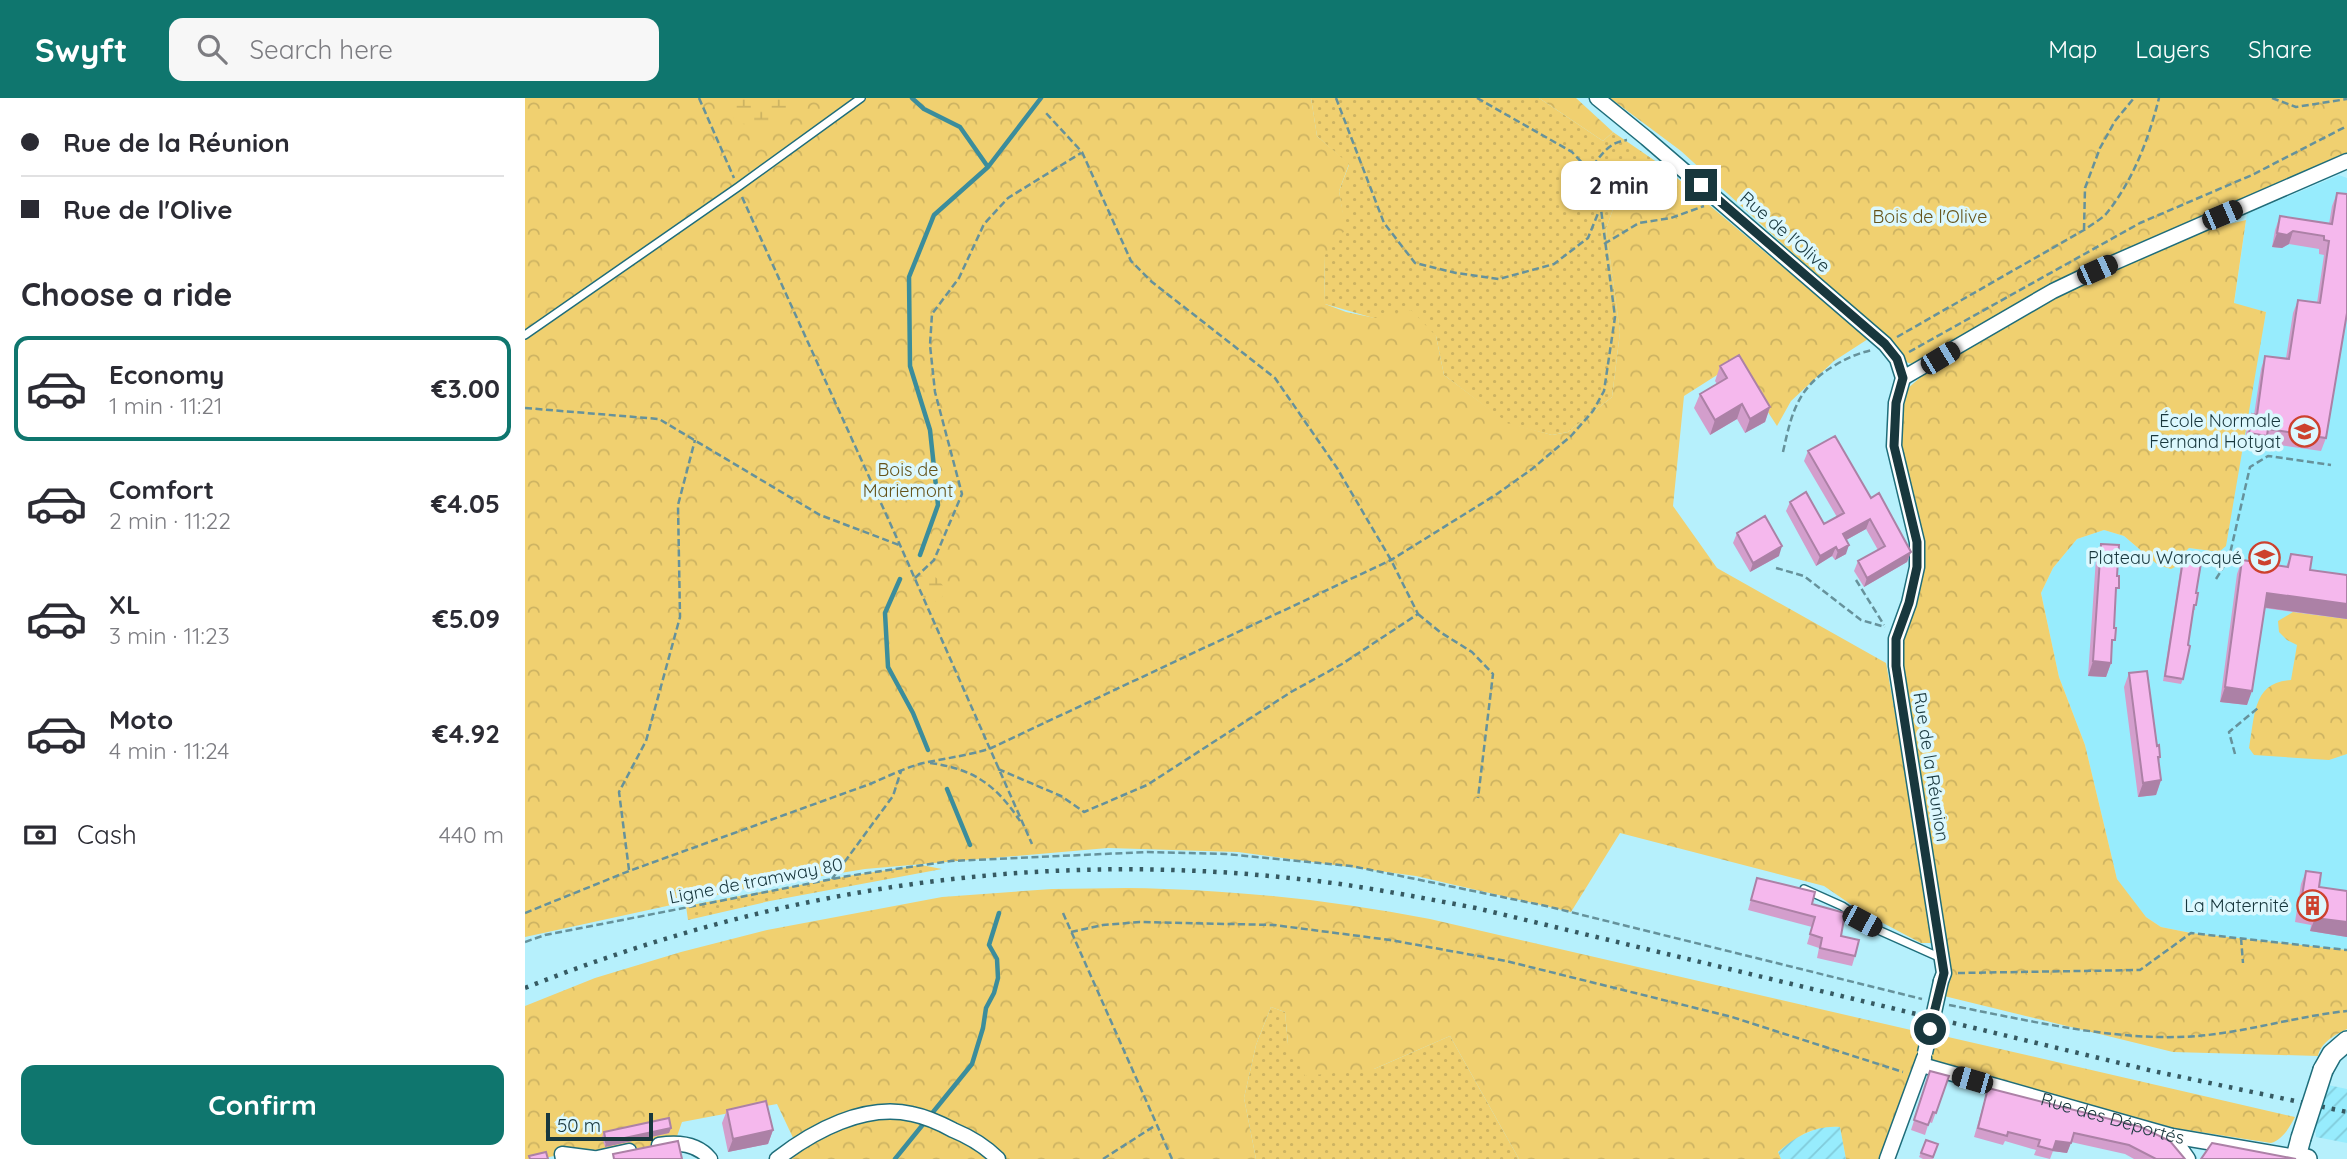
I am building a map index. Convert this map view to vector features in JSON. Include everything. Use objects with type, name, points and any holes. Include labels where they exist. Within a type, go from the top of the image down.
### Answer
[{"type":"street","name":"Rue de l'Olive","points":[[1597,98],[1891,351]]},
{"type":"street","points":[[1891,351],[1903,378],[2053,291],[2347,161]]},
{"type":"street","name":"Rue de la Réunion","points":[[1887,1159],[1921,1065],[1942,971],[1896,666],[1896,639],[1909,603],[1917,567],[1917,542],[1894,446],[1896,403],[1903,378]]},
{"type":"street","points":[[2301,1151],[2323,1070],[2332,1054],[2347,1041]]},
{"type":"street","name":"Rue des Déportés","points":[[1921,1065],[2172,1136],[2301,1151]]},
{"type":"street","points":[[777,1159],[796,1144],[836,1124],[874,1113],[894,1112],[935,1121],[977,1142],[998,1159]]},
{"type":"street","points":[[2172,1136],[2188,1159]]},
{"type":"street","points":[[563,1159],[562,1154],[593,1159],[675,1142],[692,1146],[710,1159]]},
{"type":"lane","points":[[525,335],[861,98]]},
{"type":"lane","points":[[1804,889],[1842,906],[1942,971]]},
{"type":"path","points":[[699,98],[1032,844]]},
{"type":"path","points":[[1336,98],[1384,223],[1415,263],[1499,279],[1553,264],[1588,238],[1600,208]]},
{"type":"path","points":[[1477,98],[1572,152],[1588,169],[1598,186]]},
{"type":"path","points":[[2084,230],[2085,188],[2100,148],[2115,121],[2134,98]]},
{"type":"path","points":[[1891,351],[2104,216],[2134,168],[2151,131],[2159,98]]},
{"type":"path","points":[[2272,98],[2296,107],[2347,99]]},
{"type":"path","points":[[1045,112],[1082,152],[1131,261],[1152,282],[1275,378],[1337,468],[1391,560],[1418,614],[1472,652],[1493,674],[1478,798]]},
{"type":"path","points":[[1783,453],[1791,417],[1799,397],[1809,383],[1851,356],[1873,350],[1891,351],[2140,223],[2252,175],[2347,126]]},
{"type":"path","points":[[525,913],[901,771],[927,762],[960,758],[989,749],[1391,560],[1497,494],[1571,436],[1593,411],[1604,391],[1615,317],[1595,163],[1605,149],[1618,141],[1646,138]]},
{"type":"path","points":[[915,578],[934,560],[962,494],[935,393],[930,345],[932,313],[959,278],[983,224],[1007,198],[1082,152]]},
{"type":"path","points":[[1604,244],[1639,223],[1671,218],[1719,201]]},
{"type":"path","points":[[525,408],[659,419],[820,515],[900,545]]},
{"type":"path","points":[[629,872],[619,792],[646,741],[680,617],[678,505],[695,440]]},
{"type":"path","points":[[2216,579],[2229,558],[2250,467],[2268,456],[2331,465]]},
{"type":"path","points":[[1776,568],[1804,576],[1861,620],[1884,625]]},
{"type":"path","points":[[1856,580],[1896,639]]},
{"type":"path","points":[[998,769],[1061,796],[1084,812],[1147,785],[1418,614]]},
{"type":"path","points":[[2235,754],[2229,732],[2258,708]]},
{"type":"path","points":[[927,762],[967,771],[991,785],[1024,828]]},
{"type":"path","points":[[832,879],[893,796],[901,771]]},
{"type":"path","name":"Ligne de tramway 80","points":[[525,942],[545,935],[640,915],[832,879],[951,862],[1082,854],[1226,853],[1351,866],[1546,906],[1933,1001]]},
{"type":"path","points":[[1063,913],[1172,1159]]},
{"type":"path","points":[[1071,932],[1103,925],[1140,922],[1274,925],[1389,940],[1506,961],[1921,1065]]},
{"type":"path","points":[[1942,971],[2140,970],[2191,933],[2347,950]]},
{"type":"path","points":[[2241,938],[2243,963]]},
{"type":"path","points":[[1946,1004],[2039,1023],[2135,1035],[2177,1037],[2226,1033],[2347,1011]]},
{"type":"path","points":[[1103,1159],[1156,1125]]},
{"type":"shaded area","name":"Plateau Warocqué","points":[[2339,175],[2347,178],[2347,950],[2191,933],[2161,927],[2146,917],[2133,902],[2117,879],[2085,745],[2059,677],[2041,593],[2053,568],[2077,539],[2104,530],[2124,536],[2158,565],[2189,548],[2219,552],[2266,312],[2234,304],[2247,214]]},
{"type":"shaded area","points":[[2328,1085],[2347,1089],[2347,1143],[2316,1137],[2315,1126]]},
{"type":"shaded area","points":[[1824,1126],[1840,1127],[1846,1159],[1781,1159],[1778,1152],[1792,1139]]},
{"type":"green space","name":"Bois de Mariemont","points":[[525,98],[1311,98],[1317,136],[1349,164],[1339,191],[1346,229],[1324,256],[1325,304],[1375,318],[1411,310],[1436,336],[1444,375],[1508,423],[1552,435],[1568,432],[1612,397],[1620,332],[1606,229],[1619,192],[1664,167],[1868,339],[1834,361],[1791,401],[1777,426],[1736,363],[1684,396],[1673,506],[1717,568],[1886,663],[1913,814],[1931,943],[1921,943],[1862,912],[1824,886],[1620,833],[1571,912],[1416,876],[1238,852],[1108,848],[865,869],[749,888],[525,937]]},
{"type":"green space","points":[[724,98],[812,98],[769,128],[736,123]]},
{"type":"green space","points":[[1311,98],[1539,98],[1603,141],[1613,132],[1664,167],[1619,192],[1606,229],[1620,332],[1612,397],[1568,432],[1552,435],[1508,424],[1444,375],[1436,336],[1325,304],[1324,255],[1345,229],[1339,191],[1349,165],[1317,136]]},
{"type":"green space","points":[[1539,98],[1576,98],[1613,132],[1603,141]]},
{"type":"green space","name":"Bois de l'Olive","points":[[1610,98],[2347,98],[2347,157],[2302,186],[2141,242],[1976,327],[1915,365],[1900,360],[1880,333],[1681,151]]},
{"type":"green space","points":[[2246,220],[2234,303],[2266,312],[2226,546],[2219,552],[2189,548],[2181,564],[2171,569],[2158,565],[2124,536],[2104,530],[2077,539],[2053,568],[2041,593],[2059,677],[2085,745],[2117,879],[2146,917],[2161,927],[2191,933],[2347,950],[2347,1029],[2325,1043],[2318,1056],[2173,1052],[1944,996],[1898,657],[1919,572],[1907,498],[1900,427],[1907,389],[1930,369],[2106,269],[2180,236]]},
{"type":"green space","points":[[933,574],[946,589],[942,597],[928,607],[915,578]]},
{"type":"green space","points":[[2293,612],[2347,619],[2347,754],[2329,760],[2254,755],[2249,748],[2255,713],[2262,694],[2278,682],[2291,680],[2297,645],[2279,632],[2278,621]]},
{"type":"green space","points":[[921,865],[942,869],[770,901],[688,920],[686,906]]},
{"type":"green space","points":[[1151,888],[1265,895],[1430,919],[1924,1033],[1922,1065],[1887,1159],[1846,1159],[1840,1127],[1831,1127],[1815,1130],[1792,1141],[1778,1152],[1781,1159],[1519,1159],[1450,1036],[1374,1069],[1305,1076],[1288,1044],[1285,1012],[1271,1007],[1256,1045],[1244,1098],[1256,1159],[777,1159],[796,1144],[777,1104],[682,1122],[675,1142],[593,1158],[562,1154],[541,1159],[525,1159],[525,1006],[595,978],[767,930],[942,897],[1052,889]]},
{"type":"green space","points":[[1271,1007],[1285,1012],[1288,1044],[1374,1069],[1450,1036],[1519,1159],[1256,1159],[1244,1098],[1256,1045]]},
{"type":"green space","points":[[1935,1034],[2295,1117],[2282,1136],[2271,1143],[2174,1128],[1928,1061]]},
{"type":"building","points":[[2337,193],[2347,194],[2347,313],[2326,438],[2268,429],[2267,436],[2249,433],[2252,414],[2257,415],[2265,356],[2289,359],[2298,300],[2320,303],[2329,241],[2324,240],[2324,236],[2293,231],[2287,235],[2277,233],[2280,216],[2332,224]]},
{"type":"building","points":[[1739,355],[1770,407],[1750,419],[1742,404],[1715,420],[1700,394],[1727,378],[1720,366]]},
{"type":"building","points":[[1835,436],[1871,498],[1879,493],[1911,552],[1867,578],[1858,561],[1885,546],[1870,519],[1843,534],[1849,545],[1838,551],[1836,547],[1820,556],[1790,502],[1806,492],[1824,524],[1844,513],[1808,451]]},
{"type":"building","points":[[1765,516],[1782,546],[1753,563],[1737,533]]},
{"type":"building","points":[[2101,544],[2119,545],[2119,588],[2116,588],[2116,628],[2115,640],[2112,640],[2111,663],[2093,661]]},
{"type":"building","points":[[2291,554],[2312,557],[2310,570],[2347,575],[2347,604],[2267,593],[2252,691],[2225,687],[2242,560],[2288,567]]},
{"type":"building","points":[[2183,560],[2201,563],[2183,679],[2165,676]]},
{"type":"building","points":[[2147,671],[2157,746],[2159,745],[2161,780],[2143,783],[2129,673]]},
{"type":"building","points":[[2306,871],[2321,873],[2319,887],[2347,891],[2347,922],[2315,918],[2316,911],[2300,909]]},
{"type":"building","points":[[1757,878],[1815,892],[1812,904],[1845,913],[1841,936],[1859,940],[1855,956],[1820,948],[1822,938],[1810,934],[1815,917],[1751,900]]},
{"type":"building","points":[[1930,1071],[1949,1076],[1936,1113],[1933,1112],[1928,1125],[1914,1120]]},
{"type":"building","points":[[1988,1088],[2141,1127],[2170,1141],[2185,1159],[2156,1159],[2129,1145],[2074,1133],[2071,1143],[2056,1141],[2053,1150],[2038,1146],[2040,1140],[2008,1132],[2007,1136],[1978,1128]]},
{"type":"building","points":[[766,1101],[773,1130],[733,1139],[727,1110]]},
{"type":"building","points":[[669,1118],[671,1128],[606,1142],[604,1132]]},
{"type":"building","points":[[1926,1140],[1938,1144],[1933,1157],[1921,1153]]},
{"type":"building","points":[[678,1141],[682,1159],[614,1159],[613,1154]]},
{"type":"building","points":[[2212,1143],[2296,1159],[2201,1159]]},
{"type":"building","points":[[546,1152],[548,1159],[530,1159],[529,1156]]},
{"type":"waterway","points":[[912,98],[924,109],[960,127],[988,167]]},
{"type":"waterway","points":[[920,555],[938,505],[930,430],[910,366],[909,277],[934,215],[988,167],[1041,98]]},
{"type":"waterway","points":[[900,579],[885,613],[888,667],[913,713],[928,750]]},
{"type":"waterway","points":[[947,789],[970,845]]},
{"type":"waterway","points":[[895,1159],[972,1064],[986,1008],[998,978],[997,959],[989,945],[999,913]]},
{"type":"railway","points":[[525,988],[619,954],[713,925],[809,902],[905,885],[1002,874],[1100,869],[1199,871],[1299,879],[1476,908],[2153,1071],[2347,1112]]},
{"type":"place","name":"École Normale Fernand Hotyat","points":[[2304,431]]},
{"type":"place","name":"Plateau Warocqué","points":[[2265,558]]},
{"type":"place","name":"La Maternité","points":[[2312,906]]},
{"type":"route","points":[[1701,185],[1885,344],[1901,368],[1903,378],[1896,403],[1894,446],[1896,464],[1917,542],[1917,567],[1909,603],[1896,639],[1896,666],[1944,973],[1930,1029]]}]
